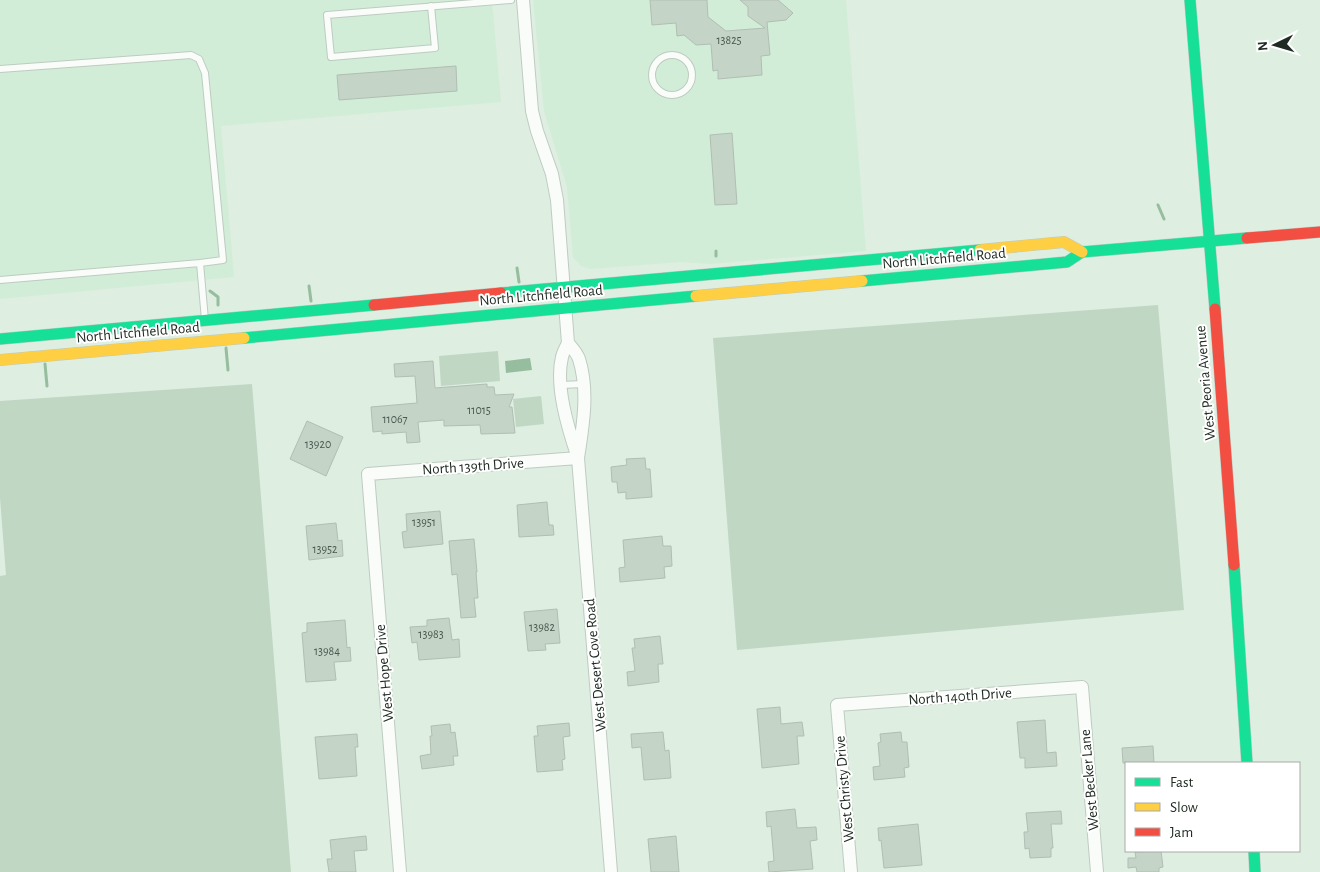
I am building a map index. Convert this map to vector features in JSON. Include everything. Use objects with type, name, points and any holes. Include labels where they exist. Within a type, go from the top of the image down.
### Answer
[{"type":"main road","name":"West Peoria Avenue","points":[[1190,0],[1226,449],[1247,762]]},
{"type":"main road","name":"North Litchfield Road","points":[[0,360],[1067,262],[1082,252],[1320,232]]},
{"type":"main road","name":"North Litchfield Road","points":[[0,339],[1064,242],[1082,252]]},
{"type":"main road","points":[[734,293],[745,283],[785,279],[793,267]]},
{"type":"main road","points":[[68,354],[85,344],[189,334],[200,327],[205,321]]},
{"type":"main road","points":[[1254,852],[1255,872]]},
{"type":"street","name":"West Desert Cove Road","points":[[523,0],[532,111],[552,174],[555,191],[568,343],[562,356],[561,385],[568,426],[578,458]]},
{"type":"street","name":"West Desert Cove Road","points":[[568,343],[579,357],[583,384],[584,416],[578,458],[611,872]]},
{"type":"street","name":"North 139th Drive","points":[[368,474],[578,458]]},
{"type":"street","name":"West Hope Drive","points":[[368,474],[400,872]]},
{"type":"street","name":"North 140th Drive","points":[[837,705],[1082,687]]},
{"type":"street","name":"West Becker Lane","points":[[1082,687],[1097,872]]},
{"type":"street","name":"West Christy Drive","points":[[837,705],[851,872]]},
{"type":"lane","points":[[431,6],[435,48],[331,57],[328,15],[431,6],[511,0]]},
{"type":"lane","points":[[670,54],[683,58],[691,68],[691,82],[683,92],[670,95],[663,94],[654,84],[652,71],[654,65],[658,60],[670,54]]},
{"type":"lane","points":[[0,69],[192,55],[199,59],[205,73],[223,260],[0,280]]},
{"type":"lane","points":[[200,263],[205,321]]},
{"type":"lane","points":[[561,385],[583,384]]},
{"type":"shaded area","points":[[0,0],[492,0],[501,102],[221,126],[234,277],[0,299]]},
{"type":"shaded area","points":[[533,0],[846,0],[866,251],[710,264],[681,262],[590,269],[581,266],[573,257],[567,187],[544,111]]},
{"type":"shaded area","points":[[1158,305],[1184,610],[737,650],[713,338]]},
{"type":"shaded area","points":[[498,351],[500,381],[441,386],[439,356]]},
{"type":"shaded area","points":[[530,358],[532,370],[506,373],[505,361]]},
{"type":"shaded area","points":[[252,384],[291,872],[0,872],[0,576],[6,575],[0,498],[0,401]]},
{"type":"shaded area","points":[[541,396],[544,424],[516,427],[513,399]]},
{"type":"building","points":[[650,0],[707,0],[708,17],[726,31],[765,28],[748,16],[748,7],[740,0],[778,0],[793,13],[786,20],[767,22],[770,55],[761,56],[762,75],[718,79],[718,70],[713,71],[711,44],[696,45],[684,35],[677,36],[676,23],[652,25]]},
{"type":"building","points":[[456,66],[457,91],[339,100],[337,75]]},
{"type":"building","points":[[732,133],[737,204],[715,205],[710,135]]},
{"type":"building","points":[[433,361],[435,388],[487,384],[487,387],[494,387],[495,395],[514,394],[509,407],[512,407],[515,433],[481,434],[480,425],[444,426],[444,420],[418,422],[420,442],[407,443],[406,432],[382,434],[382,431],[373,432],[371,407],[417,403],[415,376],[395,377],[394,364]]},
{"type":"building","points":[[307,421],[343,437],[326,476],[290,459]]},
{"type":"building","points":[[645,458],[646,469],[650,469],[652,497],[626,499],[626,492],[618,493],[617,482],[612,482],[611,467],[627,465],[626,459]]},
{"type":"building","points":[[547,502],[549,525],[553,525],[554,535],[519,537],[517,505]]},
{"type":"building","points":[[440,511],[443,544],[404,548],[402,532],[407,531],[406,514]]},
{"type":"building","points":[[336,523],[338,541],[342,540],[343,556],[309,560],[306,526]]},
{"type":"building","points":[[662,536],[663,546],[671,546],[672,566],[664,567],[665,578],[620,582],[619,568],[625,567],[623,540]]},
{"type":"building","points":[[474,539],[478,598],[474,598],[476,617],[461,618],[457,574],[452,575],[449,541]]},
{"type":"building","points":[[557,609],[560,643],[545,644],[546,650],[528,651],[524,612]]},
{"type":"building","points":[[449,618],[452,640],[459,639],[460,657],[419,660],[417,642],[412,643],[410,627],[427,626],[427,620]]},
{"type":"building","points":[[345,620],[347,648],[350,647],[351,661],[334,662],[336,680],[306,682],[302,633],[307,632],[307,623]]},
{"type":"building","points":[[660,636],[663,664],[658,664],[659,682],[628,686],[627,672],[635,671],[632,648],[635,648],[634,639]]},
{"type":"building","points":[[780,707],[781,724],[802,722],[804,736],[797,736],[799,764],[762,768],[757,709]]},
{"type":"building","points":[[1045,720],[1047,753],[1056,752],[1057,766],[1025,768],[1025,758],[1020,758],[1017,722]]},
{"type":"building","points":[[569,723],[570,736],[563,737],[565,759],[562,760],[563,770],[537,772],[534,736],[538,736],[537,726]]},
{"type":"building","points":[[450,724],[451,733],[455,732],[458,756],[453,756],[454,765],[422,769],[420,756],[431,754],[431,726]]},
{"type":"building","points":[[663,732],[665,751],[669,750],[671,778],[644,780],[641,747],[632,748],[631,734]]},
{"type":"building","points":[[901,732],[902,742],[907,742],[909,767],[904,768],[905,777],[874,780],[873,767],[880,766],[878,743],[881,742],[880,734]]},
{"type":"building","points":[[357,734],[358,747],[355,747],[357,776],[319,779],[315,737]]},
{"type":"building","points":[[1153,746],[1154,762],[1123,763],[1122,748]]},
{"type":"building","points":[[795,809],[797,828],[816,827],[817,840],[810,841],[813,869],[769,872],[768,862],[774,861],[771,826],[767,827],[766,812]]},
{"type":"building","points":[[1061,811],[1062,824],[1051,824],[1053,848],[1051,848],[1051,857],[1030,858],[1029,848],[1025,849],[1024,832],[1028,832],[1026,813]]},
{"type":"building","points":[[918,824],[922,865],[884,868],[878,828]]},
{"type":"building","points":[[366,836],[367,850],[354,851],[356,872],[329,872],[327,859],[332,859],[330,840]]},
{"type":"building","points":[[676,836],[679,872],[651,872],[648,839]]},
{"type":"building","points":[[1135,852],[1161,852],[1163,867],[1159,868],[1159,872],[1137,872],[1136,867],[1128,868],[1128,858],[1136,858]]},
{"type":"waterway","points":[[1158,205],[1164,219]]},
{"type":"waterway","points":[[716,251],[716,256]]},
{"type":"waterway","points":[[517,268],[519,282]]},
{"type":"waterway","points":[[309,286],[311,301]]},
{"type":"waterway","points":[[210,291],[218,297],[218,305]]},
{"type":"waterway","points":[[226,348],[228,370]]},
{"type":"waterway","points":[[45,364],[47,386]]},
{"type":"traffic: fast","points":[[1190,0],[1215,309]]},
{"type":"traffic: fast","points":[[862,281],[1067,262],[1082,252],[1247,238]]},
{"type":"traffic: fast","points":[[501,293],[980,250]]},
{"type":"traffic: fast","points":[[244,338],[696,296]]},
{"type":"traffic: fast","points":[[0,339],[374,305]]},
{"type":"traffic: fast","points":[[1234,565],[1247,762]]},
{"type":"traffic: fast","points":[[1254,852],[1255,872]]},
{"type":"traffic: slow","points":[[980,250],[1064,242],[1082,252]]},
{"type":"traffic: slow","points":[[696,296],[862,281]]},
{"type":"traffic: slow","points":[[0,360],[244,338]]},
{"type":"traffic: jam","points":[[1247,238],[1320,232]]},
{"type":"traffic: jam","points":[[374,305],[501,293]]},
{"type":"traffic: jam","points":[[1215,309],[1234,565]]}]
